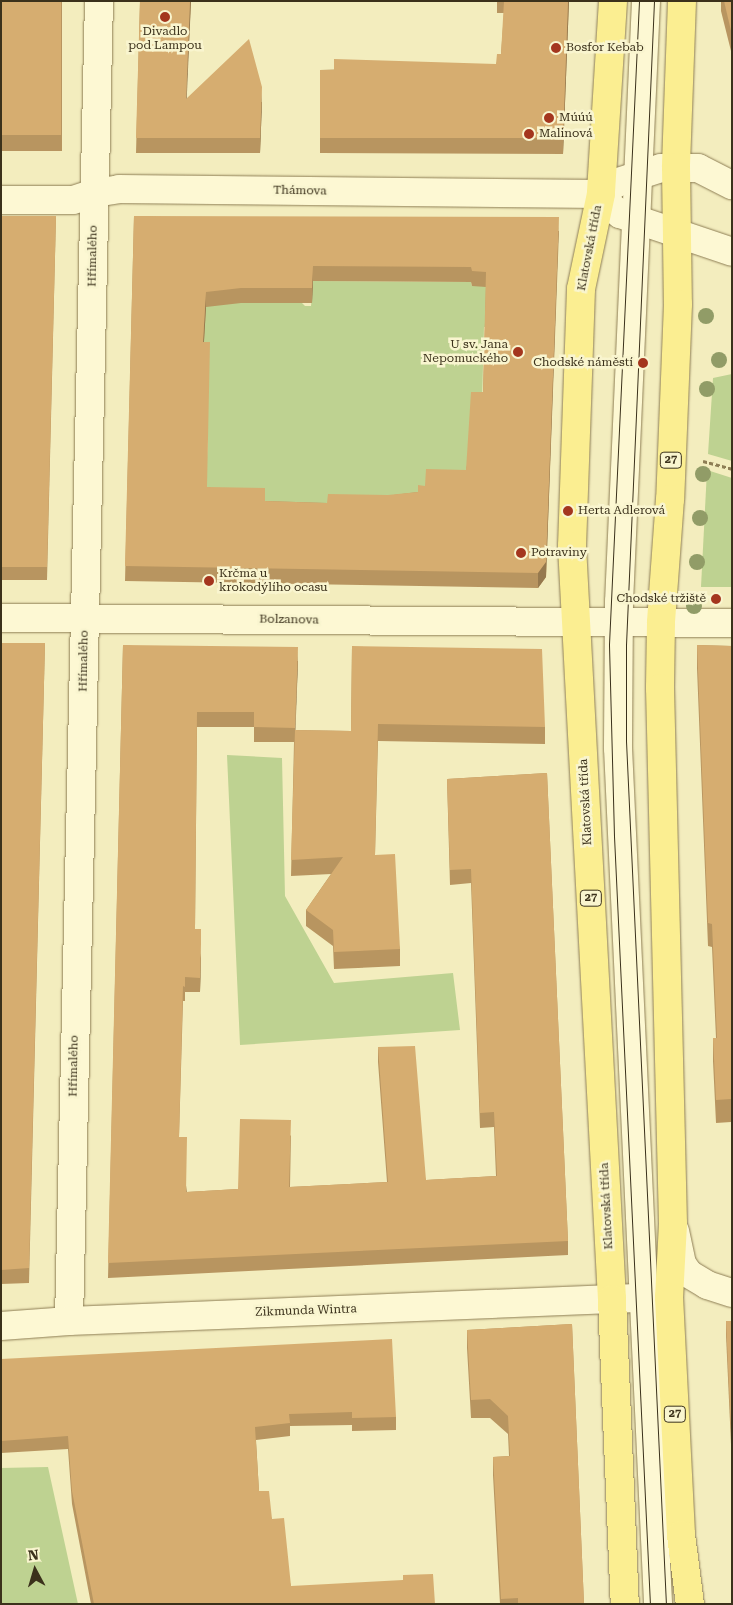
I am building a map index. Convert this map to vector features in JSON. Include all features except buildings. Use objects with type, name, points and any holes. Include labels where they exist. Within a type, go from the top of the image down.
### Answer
[{"type":"main road","name":"Klatovská třída","points":[[613,1],[601,194],[581,289],[572,546],[612,1299],[625,1604]]},
{"type":"main road","name":"27","points":[[682,1],[676,167],[678,304],[670,499],[661,623],[660,688],[673,1224],[656,1297],[690,1604]]},
{"type":"street","name":"Hřímalého","points":[[69,1321],[99,1]]},
{"type":"street","points":[[646,1],[619,623],[618,748],[656,1297],[658,1604]]},
{"type":"street","points":[[732,185],[698,168],[676,167],[639,173],[618,182],[601,194],[608,204],[620,214],[732,252]]},
{"type":"street","name":"Thámova","points":[[1,200],[73,200],[95,193],[128,190],[601,194]]},
{"type":"street","name":"Bolzanova","points":[[1,618],[661,623]]},
{"type":"street","points":[[661,623],[722,623]]},
{"type":"street","points":[[673,1224],[682,1264],[689,1274],[707,1284],[732,1293]]},
{"type":"street","name":"Zikmunda Wintra","points":[[1,1326],[69,1321],[656,1297]]},
{"type":"path","points":[[700,460],[732,469]]},
{"type":"green space","points":[[313,281],[471,282],[472,286],[489,284],[496,327],[484,327],[480,482],[203,535],[208,438],[173,294],[219,302],[301,302],[305,306],[311,306]]},
{"type":"green space","points":[[732,374],[732,461],[708,454],[713,378]]},
{"type":"green space","points":[[707,470],[732,478],[732,587],[701,587]]},
{"type":"green space","points":[[227,755],[282,758],[285,896],[334,983],[453,973],[460,1030],[240,1045]]},
{"type":"green space","points":[[48,1467],[78,1604],[1,1604],[1,1468]]},
{"type":"tram line","points":[[639,1],[609,645],[614,836],[650,1604]]},
{"type":"tram line","points":[[654,1],[626,645],[626,741],[666,1604]]},
{"type":"place","name":"Divadlo pod Lampou","points":[[165,17]]},
{"type":"place","name":"Bosfor Kebab","points":[[556,48]]},
{"type":"place","name":"Múúú","points":[[549,118]]},
{"type":"place","name":"Malinová","points":[[529,134]]},
{"type":"place","name":"U sv. Jana Nepomuckého","points":[[518,352]]},
{"type":"place","name":"Chodské náměstí","points":[[643,363]]},
{"type":"place","name":"Herta Adlerová","points":[[568,511]]},
{"type":"place","name":"Potraviny","points":[[521,553]]},
{"type":"place","name":"Krčma u krokodýlího ocasu","points":[[209,581]]},
{"type":"place","name":"Chodské tržiště","points":[[716,599]]}]
